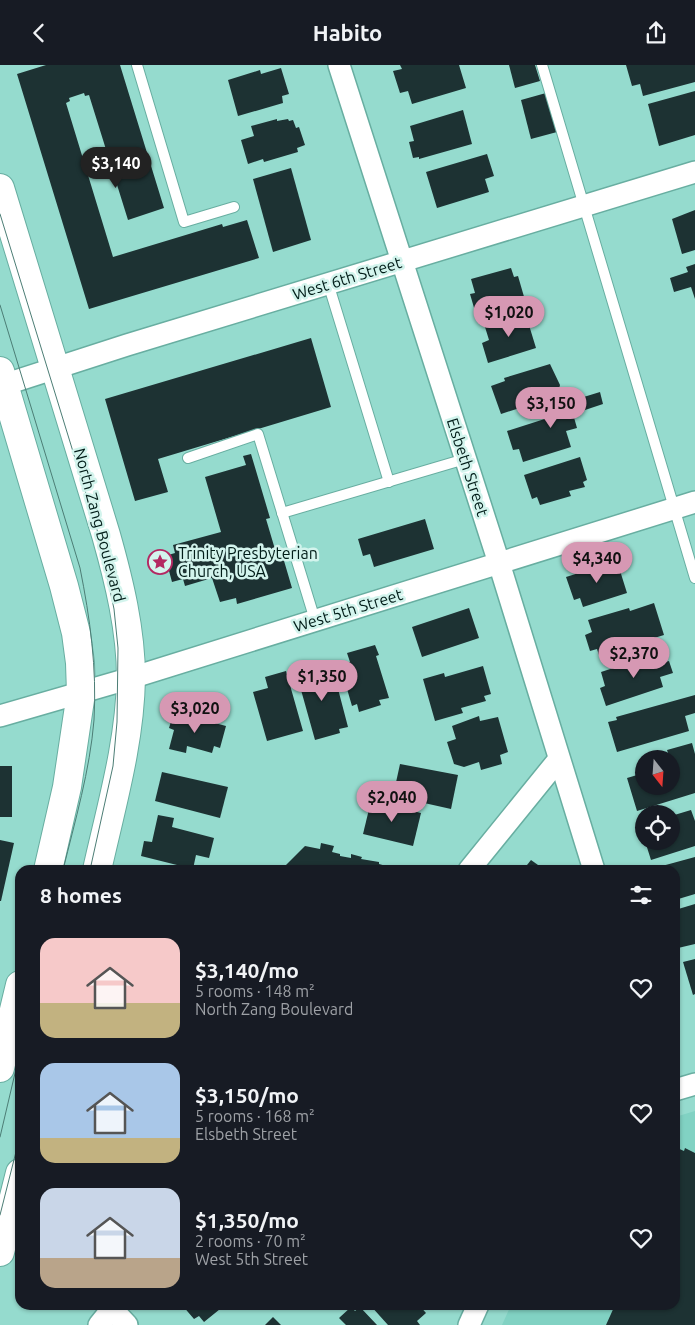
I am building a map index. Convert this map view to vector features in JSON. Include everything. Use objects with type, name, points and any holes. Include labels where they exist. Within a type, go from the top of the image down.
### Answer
[{"type":"main road","name":"North Zang Boulevard","points":[[0,188],[116,571],[129,644],[131,678],[127,728],[98,865]]},
{"type":"main road","points":[[1,380],[64,586],[76,633],[80,663],[81,693],[67,787],[49,865]]},
{"type":"main road","points":[[0,1068],[14,997]]},
{"type":"main road","points":[[0,1252],[15,1193]]},
{"type":"street","name":"Elsbeth Street","points":[[339,65],[499,563],[592,865]]},
{"type":"street","name":"West 6th Street","points":[[1,380],[56,368],[328,283],[695,172]]},
{"type":"street","name":"West 5th Street","points":[[0,716],[131,678],[695,502]]},
{"type":"street","points":[[473,865],[559,759]]},
{"type":"street","points":[[680,1088],[695,1084]]},
{"type":"street","points":[[469,1325],[476,1310]]},
{"type":"street","points":[[108,1313],[127,1325]]},
{"type":"lane","points":[[137,65],[184,222],[234,207]]},
{"type":"lane","points":[[542,65],[695,578]]},
{"type":"lane","points":[[328,283],[389,481]]},
{"type":"lane","points":[[188,458],[258,434],[315,620]]},
{"type":"lane","points":[[282,513],[465,459]]},
{"type":"shaded area","points":[[695,1111],[695,1325],[502,1325],[509,1310],[680,1310],[680,1116]]},
{"type":"building","points":[[46,65],[120,65],[164,208],[128,220],[89,95],[85,96],[84,93],[69,98],[70,101],[66,103],[113,257],[222,224],[223,227],[247,220],[259,258],[89,309],[17,74]]},
{"type":"building","points":[[400,65],[459,65],[466,88],[412,104],[408,91],[400,93],[393,71],[402,69]]},
{"type":"building","points":[[509,65],[535,65],[540,81],[515,88]]},
{"type":"building","points":[[626,65],[695,65],[695,82],[643,96],[640,84],[632,86]]},
{"type":"building","points":[[281,68],[289,94],[282,96],[283,103],[238,116],[228,80],[260,70],[261,74]]},
{"type":"building","points":[[695,91],[695,135],[659,146],[648,104]]},
{"type":"building","points":[[546,93],[557,132],[531,139],[521,100]]},
{"type":"building","points":[[463,110],[472,144],[419,159],[419,157],[413,158],[409,142],[414,141],[410,126]]},
{"type":"building","points":[[277,119],[277,121],[293,120],[296,128],[299,127],[305,145],[297,148],[298,152],[264,162],[263,159],[248,164],[241,140],[254,136],[251,126]]},
{"type":"building","points":[[487,154],[494,176],[485,179],[489,192],[437,208],[426,172]]},
{"type":"building","points":[[291,168],[311,240],[273,252],[253,179]]},
{"type":"building","points":[[695,210],[695,250],[682,254],[672,219]]},
{"type":"building","points":[[695,264],[695,299],[691,287],[674,292],[670,278],[688,272],[686,267]]},
{"type":"building","points":[[511,268],[514,277],[518,276],[527,307],[483,321],[482,317],[477,318],[470,294],[475,293],[471,279]]},
{"type":"building","points":[[525,312],[536,348],[488,363],[482,343],[489,340],[485,327],[499,323],[498,320]]},
{"type":"building","points":[[311,338],[331,407],[158,459],[168,492],[135,501],[105,399]]},
{"type":"building","points":[[550,364],[560,385],[559,389],[552,390],[554,397],[501,414],[491,386],[505,381],[504,378]]},
{"type":"building","points":[[600,392],[603,404],[573,414],[577,428],[566,431],[571,447],[523,462],[519,449],[513,450],[507,431],[554,416],[551,407]]},
{"type":"building","points":[[251,454],[270,518],[266,519],[277,556],[282,554],[292,588],[237,604],[236,598],[220,602],[212,578],[185,586],[183,579],[172,582],[165,556],[175,553],[173,545],[221,532],[205,477],[246,465],[243,456]]},
{"type":"building","points":[[580,457],[587,480],[583,482],[585,487],[569,491],[571,496],[540,505],[537,497],[532,499],[524,475]]},
{"type":"building","points":[[425,519],[434,549],[374,567],[370,554],[363,556],[358,539]]},
{"type":"building","points":[[617,561],[627,593],[583,607],[580,598],[574,600],[566,577]]},
{"type":"building","points":[[654,603],[664,635],[599,655],[597,649],[590,651],[585,635],[592,632],[588,620],[629,608],[630,611]]},
{"type":"building","points":[[469,608],[479,638],[422,657],[412,627]]},
{"type":"building","points":[[375,645],[379,655],[376,656],[389,698],[379,700],[381,705],[359,712],[357,704],[352,706],[340,665],[350,662],[347,653]]},
{"type":"building","points":[[652,652],[656,665],[669,661],[673,673],[660,677],[663,687],[606,706],[600,688],[605,686],[601,672],[635,661],[635,658]]},
{"type":"building","points":[[332,666],[348,727],[339,729],[340,733],[315,740],[296,672],[313,667],[314,671]]},
{"type":"building","points":[[483,666],[491,694],[484,696],[486,701],[461,708],[463,713],[435,721],[423,679],[444,673],[445,677]]},
{"type":"building","points":[[286,671],[303,731],[267,741],[253,692],[268,688],[265,677]]},
{"type":"building","points":[[695,695],[695,713],[685,716],[689,731],[617,752],[608,722],[617,720],[616,717]]},
{"type":"building","points":[[174,712],[226,726],[220,748],[214,746],[212,753],[187,746],[186,753],[169,749],[174,730],[169,728]]},
{"type":"building","points":[[479,716],[480,721],[498,717],[508,752],[500,755],[502,764],[481,770],[479,762],[464,767],[454,764],[447,742],[456,739],[452,726]]},
{"type":"building","points":[[692,743],[695,754],[695,793],[656,805],[635,805],[627,778],[635,776],[635,795],[680,795],[680,750],[667,750]]},
{"type":"building","points":[[400,764],[458,775],[451,809],[393,796]]},
{"type":"building","points":[[0,766],[12,766],[12,817],[0,817]]},
{"type":"building","points":[[162,772],[228,787],[220,818],[155,801]]},
{"type":"building","points":[[371,801],[421,813],[413,846],[363,834]]},
{"type":"building","points":[[691,810],[695,821],[695,846],[651,860],[648,850],[680,850],[680,813]]},
{"type":"building","points":[[158,815],[174,818],[172,827],[214,838],[209,858],[196,855],[194,865],[177,865],[141,856],[144,841],[152,842]]},
{"type":"building","points":[[0,840],[14,843],[1,901],[0,901]]},
{"type":"building","points":[[321,843],[334,846],[332,852],[340,854],[340,856],[351,858],[351,854],[362,857],[361,859],[379,862],[379,864],[382,865],[286,865],[305,846],[320,849]]},
{"type":"building","points":[[695,857],[695,894],[680,898],[680,865],[666,865]]},
{"type":"building","points":[[531,860],[538,865],[527,865]]},
{"type":"building","points":[[695,904],[695,944],[680,948],[680,908]]},
{"type":"building","points":[[695,959],[695,994],[693,995],[683,962]]},
{"type":"building","points":[[685,1148],[695,1153],[695,1325],[606,1325],[613,1310],[680,1310],[680,1149],[684,1151]]},
{"type":"building","points":[[186,1310],[219,1310],[204,1322],[199,1316],[194,1319]]},
{"type":"building","points":[[348,1310],[363,1310],[377,1325],[346,1325],[339,1318]]},
{"type":"building","points":[[374,1310],[423,1310],[426,1313],[417,1321],[420,1325],[388,1325]]},
{"type":"building","points":[[273,1317],[281,1325],[265,1325]]},
{"type":"tram line","points":[[0,214],[98,533],[114,609],[118,648],[117,722],[113,766],[91,865]]},
{"type":"tram line","points":[[0,305],[80,568],[92,643],[95,701],[92,739],[82,795],[64,865]]},
{"type":"tram line","points":[[0,1137],[15,1073]]},
{"type":"tram line","points":[[0,1215],[15,1156]]},
{"type":"place","name":"Trinity Presbyterian Church, USA","points":[[160,562]]}]
